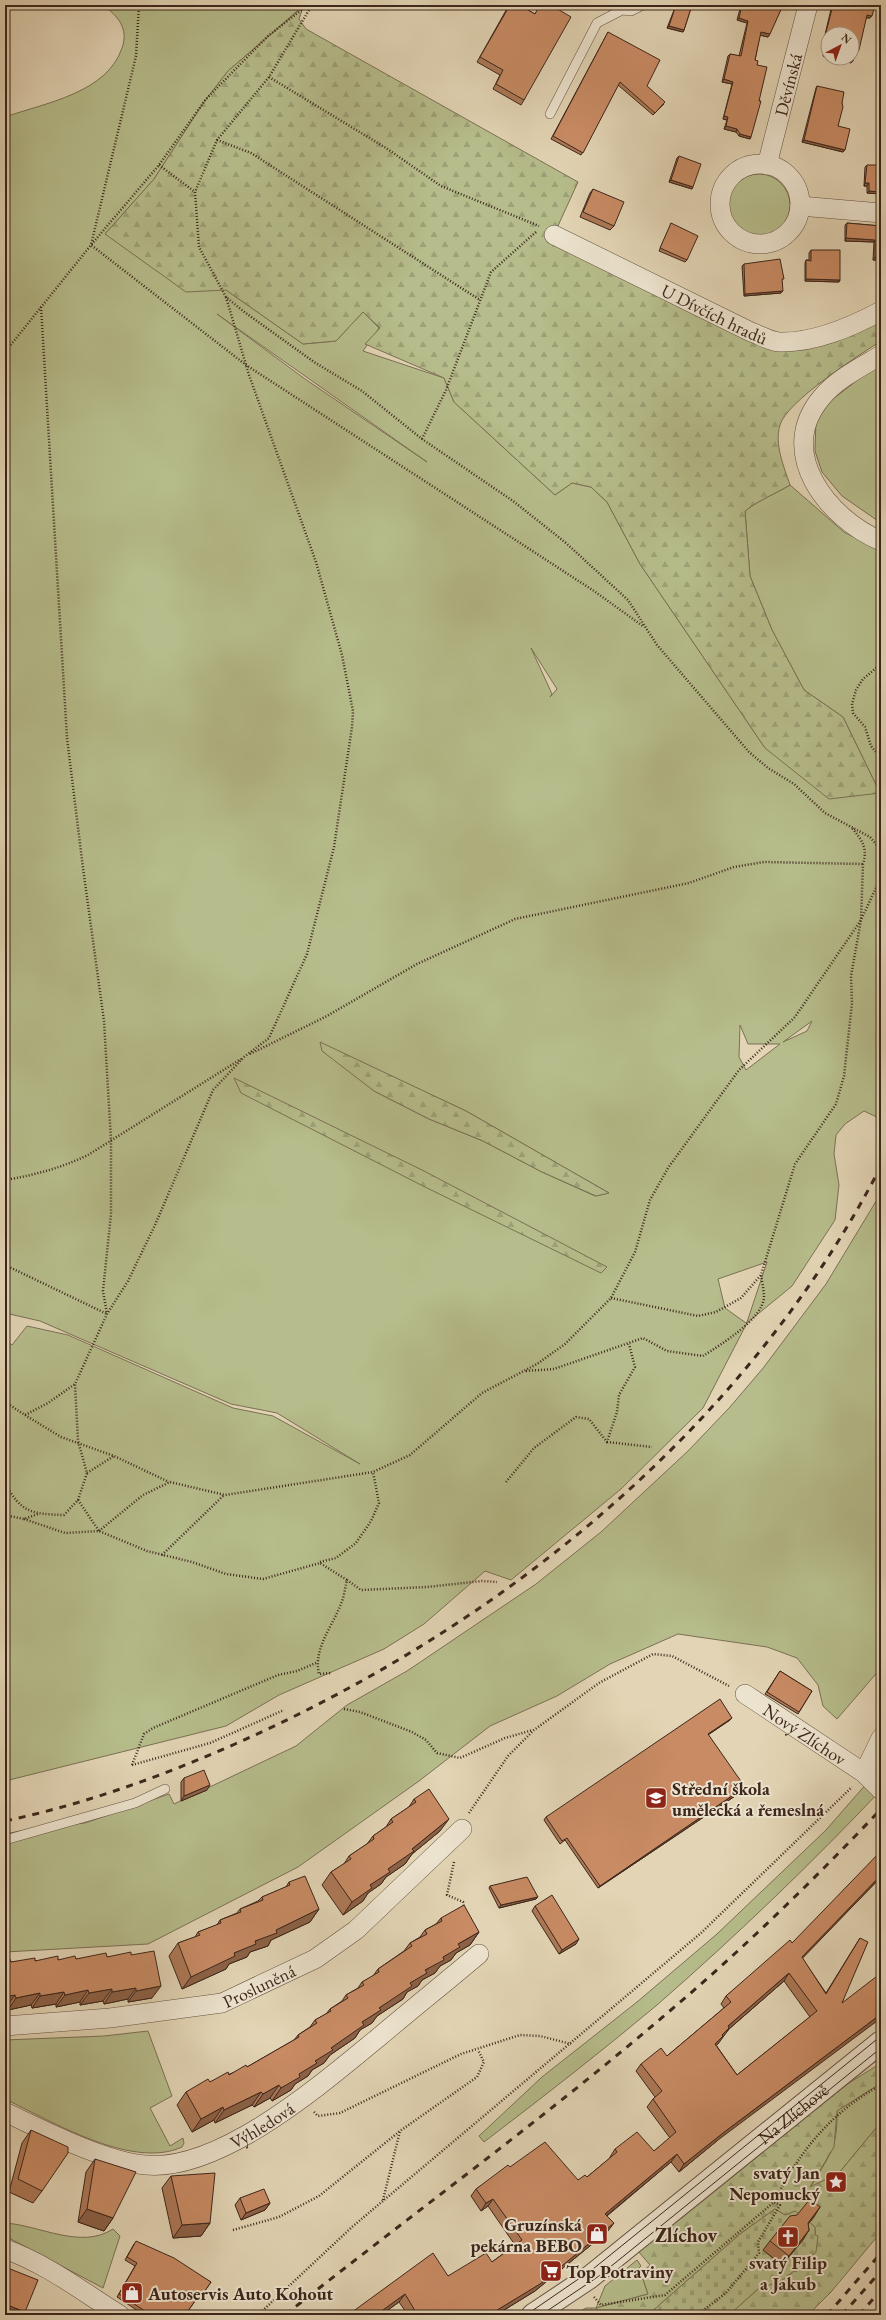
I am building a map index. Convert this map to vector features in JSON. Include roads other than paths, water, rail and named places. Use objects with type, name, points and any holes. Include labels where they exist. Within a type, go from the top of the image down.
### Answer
[{"type":"street","name":"Děvínská","points":[[767,165],[808,5]]},
{"type":"street","points":[[754,164],[767,165],[788,175],[794,184],[800,206],[797,220],[789,232],[778,240],[765,244],[751,244],[738,238],[728,229],[721,217],[719,203],[726,183],[740,169],[754,164]]},
{"type":"street","points":[[800,206],[881,213]]},
{"type":"street","name":"U Dívčích hradů","points":[[554,235],[751,332],[779,342],[812,339],[855,325],[881,311]]},
{"type":"street","points":[[881,355],[847,376],[823,396],[807,422],[804,444],[806,466],[822,495],[856,527],[881,541]]},
{"type":"street","name":"Nový Zlíchov","points":[[745,1694],[872,1781],[881,1738]]},
{"type":"street","name":"Prosluněná","points":[[5,2026],[110,2018],[222,2003],[315,1959],[356,1930],[462,1829]]},
{"type":"street","name":"Výhledová","points":[[5,2112],[112,2158],[146,2165],[173,2165],[220,2150],[302,2100],[479,1954]]},
{"type":"street","name":"Na Zlíchově","points":[[533,2315],[590,2277],[881,2042]]},
{"type":"street","points":[[5,2249],[57,2274],[106,2312]]},
{"type":"lane","points":[[614,5],[622,10],[631,11],[643,5]]},
{"type":"lane","points":[[550,114],[597,23],[622,10]]},
{"type":"lane","points":[[5,1840],[135,1803],[165,1789]]},
{"type":"tram line","points":[[526,2315],[593,2269],[881,2036]]},
{"type":"tram line","points":[[541,2315],[599,2276],[881,2048]]},
{"type":"railway","points":[[5,1821],[93,1798],[179,1768],[235,1744],[334,1696],[430,1641],[521,1578],[608,1509],[688,1433],[761,1350],[825,1261],[881,1166]]},
{"type":"railway","points":[[285,2315],[524,2130],[665,2015],[776,1915],[881,1809]]},
{"type":"railway","points":[[827,2315],[881,2253]]},
{"type":"railway","points":[[842,2315],[881,2271]]},
{"type":"railway","points":[[859,2315],[881,2290]]},
{"type":"place","name":"Střední škola umělecká a řemeslná","points":[[656,1798]]},
{"type":"place","name":"svatý Jan Nepomucký","points":[[836,2182]]},
{"type":"place","name":"Gruzínská pekárna BEBO","points":[[597,2234]]},
{"type":"place","name":"svatý Filip a Jakub","points":[[788,2237]]},
{"type":"place","name":"Top Potraviny","points":[[551,2271]]},
{"type":"place","name":"Autoservis Auto Kohout","points":[[132,2293]]},
{"type":"district","name":"Zlíchov","points":[[686,2235]]}]
